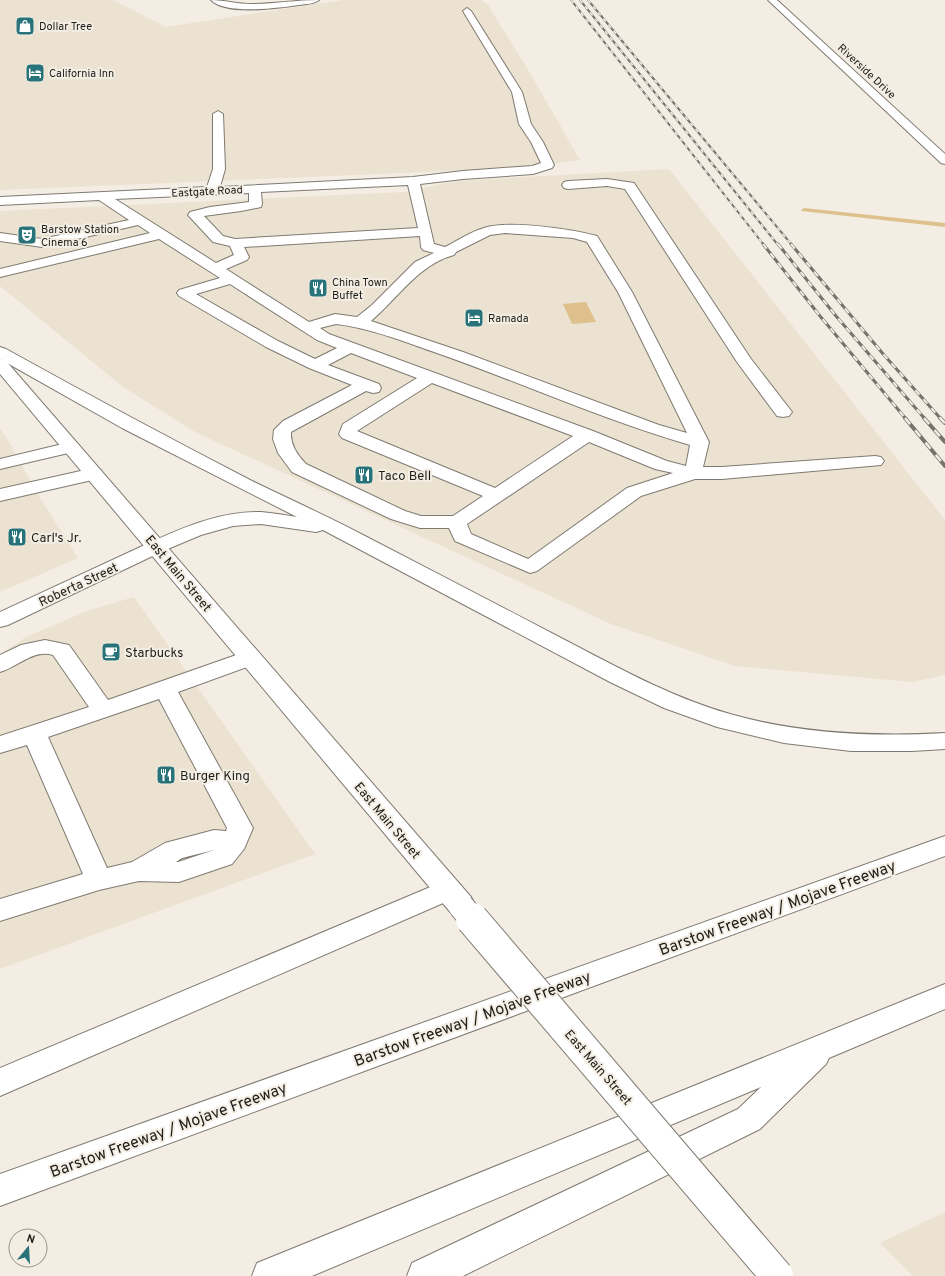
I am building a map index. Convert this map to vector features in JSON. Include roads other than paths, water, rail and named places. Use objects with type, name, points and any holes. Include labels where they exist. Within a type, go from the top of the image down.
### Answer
[{"type":"main road","points":[[215,0],[240,6],[280,5],[315,0]]},
{"type":"main road","name":"Riverside Drive","points":[[772,0],[945,160]]},
{"type":"main road","name":"Eastgate Road","points":[[0,201],[413,181],[463,175],[533,170],[548,165],[537,142],[525,124],[517,92],[467,11]]},
{"type":"main road","points":[[212,191],[219,169],[218,114]]},
{"type":"main road","points":[[413,181],[426,232],[428,247],[449,252]]},
{"type":"main road","points":[[568,185],[608,183],[630,186],[745,362],[783,412]]},
{"type":"main road","points":[[255,189],[256,204],[246,208],[203,211],[195,215],[218,239],[235,243],[426,232]]},
{"type":"main road","points":[[101,196],[323,337],[587,435],[661,465],[693,473],[722,473],[876,461]]},
{"type":"main road","points":[[0,237],[42,243],[140,221]]},
{"type":"main road","points":[[360,322],[420,266],[487,231],[504,229],[573,234],[592,239],[625,292],[700,442],[693,473]]},
{"type":"main road","points":[[0,274],[25,266],[161,234]]},
{"type":"main road","points":[[216,269],[242,257],[235,243]]},
{"type":"main road","points":[[232,280],[184,293],[272,344],[315,365],[397,398]]},
{"type":"main road","points":[[308,327],[335,319],[360,322],[457,355],[653,429],[700,442]]},
{"type":"main road","points":[[315,365],[350,347]]},
{"type":"main road","points":[[0,352],[128,424],[248,486],[339,530],[618,677],[672,703],[725,721],[784,735],[851,743],[912,743],[945,741]]},
{"type":"main road","name":"East Main Street","points":[[0,364],[778,1276]]},
{"type":"main road","points":[[430,377],[349,428],[348,434],[497,495]]},
{"type":"main road","points":[[364,385],[289,425],[283,430],[282,435],[291,460],[299,468],[398,515],[420,522],[457,522],[587,435]]},
{"type":"main road","points":[[0,464],[71,447]]},
{"type":"main road","points":[[457,522],[462,537],[530,567],[634,492],[693,473]]},
{"type":"main road","points":[[0,495],[94,474]]},
{"type":"main road","name":"Roberta Street","points":[[0,620],[194,529],[240,518],[263,518],[339,530]]},
{"type":"main road","points":[[0,665],[16,655],[41,647],[53,646],[60,650],[103,710]]},
{"type":"main road","points":[[0,745],[165,689],[250,658]]},
{"type":"main road","points":[[0,910],[99,880],[139,871],[174,850],[214,840],[234,842],[240,828],[165,689]]},
{"type":"main road","points":[[34,733],[99,880]]},
{"type":"main road","name":"Barstow Freeway / Mojave Freeway","points":[[0,1190],[945,846]]},
{"type":"main road","points":[[0,1082],[454,898]]},
{"type":"main road","points":[[270,1276],[945,996]]},
{"type":"main road","points":[[424,1276],[749,1119],[824,1046]]},
{"type":"waterway","points":[[804,210],[945,225]]},
{"type":"railway","points":[[571,0],[764,245]]},
{"type":"railway","points":[[580,0],[778,245]]},
{"type":"railway","points":[[588,0],[792,245]]},
{"type":"railway","points":[[763,244],[820,316],[906,419]]},
{"type":"railway","points":[[778,244],[836,316],[925,419]]},
{"type":"railway","points":[[791,244],[884,355],[941,419]]},
{"type":"railway","points":[[905,418],[945,466]]},
{"type":"railway","points":[[924,418],[945,442]]},
{"type":"railway","points":[[941,419],[945,423]]},
{"type":"place","name":"Dollar Tree","points":[[25,26]]},
{"type":"place","name":"California Inn","points":[[35,73]]},
{"type":"place","name":"Barstow Station Cinema 6","points":[[27,235]]},
{"type":"place","name":"China Town Buffet","points":[[318,288]]},
{"type":"place","name":"Ramada","points":[[474,318]]},
{"type":"place","name":"Taco Bell","points":[[364,475]]},
{"type":"place","name":"Carl's Jr.","points":[[17,537]]},
{"type":"place","name":"Starbucks","points":[[111,652]]},
{"type":"place","name":"Burger King","points":[[166,775]]}]
